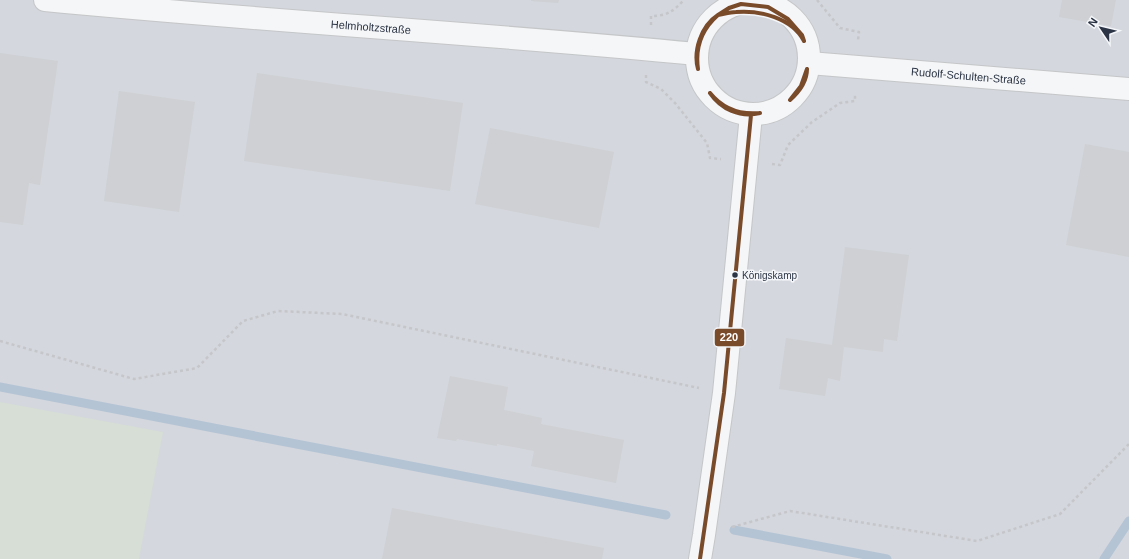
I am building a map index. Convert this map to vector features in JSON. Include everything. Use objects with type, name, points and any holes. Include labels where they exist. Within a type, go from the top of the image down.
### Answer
[{"type":"street","name":"Helmholtzstraße","points":[[45,0],[168,12],[581,43],[697,54]]},
{"type":"street","points":[[758,1],[770,4],[786,12],[799,25],[807,41],[810,59],[806,77],[798,92],[785,105],[768,113],[751,115],[732,111],[715,101],[703,85],[697,68],[697,48],[704,30],[716,15],[733,5],[758,1]]},
{"type":"street","name":"Rudolf-Schulten-Straße","points":[[809,63],[1129,89]]},
{"type":"street","points":[[700,559],[724,393],[751,115]]},
{"type":"path","points":[[651,16],[664,16],[674,10],[684,0]]},
{"type":"path","points":[[0,341],[134,379],[197,368],[243,321],[278,311],[342,314],[724,393]]},
{"type":"path","points":[[704,535],[790,511],[977,541],[1060,514],[1129,444]]},
{"type":"shaded area","name":"Königskamp","points":[[0,0],[1129,0],[1129,559],[0,559]]},
{"type":"shaded area","points":[[0,402],[163,432],[139,559],[0,559]]},
{"type":"building","points":[[531,0],[559,0],[558,3]]},
{"type":"building","points":[[1062,0],[1116,0],[1111,26],[1059,17]]},
{"type":"building","points":[[0,53],[58,61],[40,185],[29,183],[23,225],[0,222]]},
{"type":"building","points":[[257,73],[463,103],[450,191],[244,161]]},
{"type":"building","points":[[119,91],[195,102],[179,212],[104,201]]},
{"type":"building","points":[[490,128],[614,152],[599,228],[475,204]]},
{"type":"building","points":[[1085,144],[1129,152],[1129,257],[1066,245]]},
{"type":"building","points":[[845,247],[909,255],[897,341],[884,339],[883,352],[844,347],[840,381],[828,378],[825,396],[779,389],[786,338],[832,345]]},
{"type":"building","points":[[450,376],[508,387],[504,410],[542,418],[541,424],[624,440],[616,483],[531,466],[534,451],[497,444],[497,446],[457,439],[456,441],[437,438]]},
{"type":"building","points":[[392,508],[604,548],[602,559],[382,559]]},
{"type":"waterway","points":[[0,387],[666,515]]},
{"type":"waterway","points":[[1104,559],[1129,521]]},
{"type":"waterway","points":[[734,530],[887,559]]},
{"type":"transit line","name":"220","points":[[718,15],[729,8],[741,4],[768,7],[788,19],[802,35],[804,41]]},
{"type":"transit line","name":"220","points":[[718,15],[732,12],[755,12],[765,14],[784,21],[792,26],[804,41]]},
{"type":"transit line","name":"220","points":[[698,69],[697,55],[700,39],[707,26],[718,15]]},
{"type":"transit line","name":"220","points":[[698,69],[697,61],[701,39],[712,20],[718,15]]},
{"type":"transit line","name":"220","points":[[790,100],[801,86],[807,69]]},
{"type":"transit line","name":"220","points":[[790,100],[802,86],[806,78],[807,69]]},
{"type":"transit line","name":"220","points":[[710,93],[720,103],[732,110],[746,113],[760,113]]},
{"type":"transit line","name":"220","points":[[710,93],[720,104],[732,111],[745,114],[760,113]]},
{"type":"transit line","name":"220","points":[[700,559],[724,393],[751,115]]},
{"type":"place","name":"Königskamp","points":[[735,275]]}]
